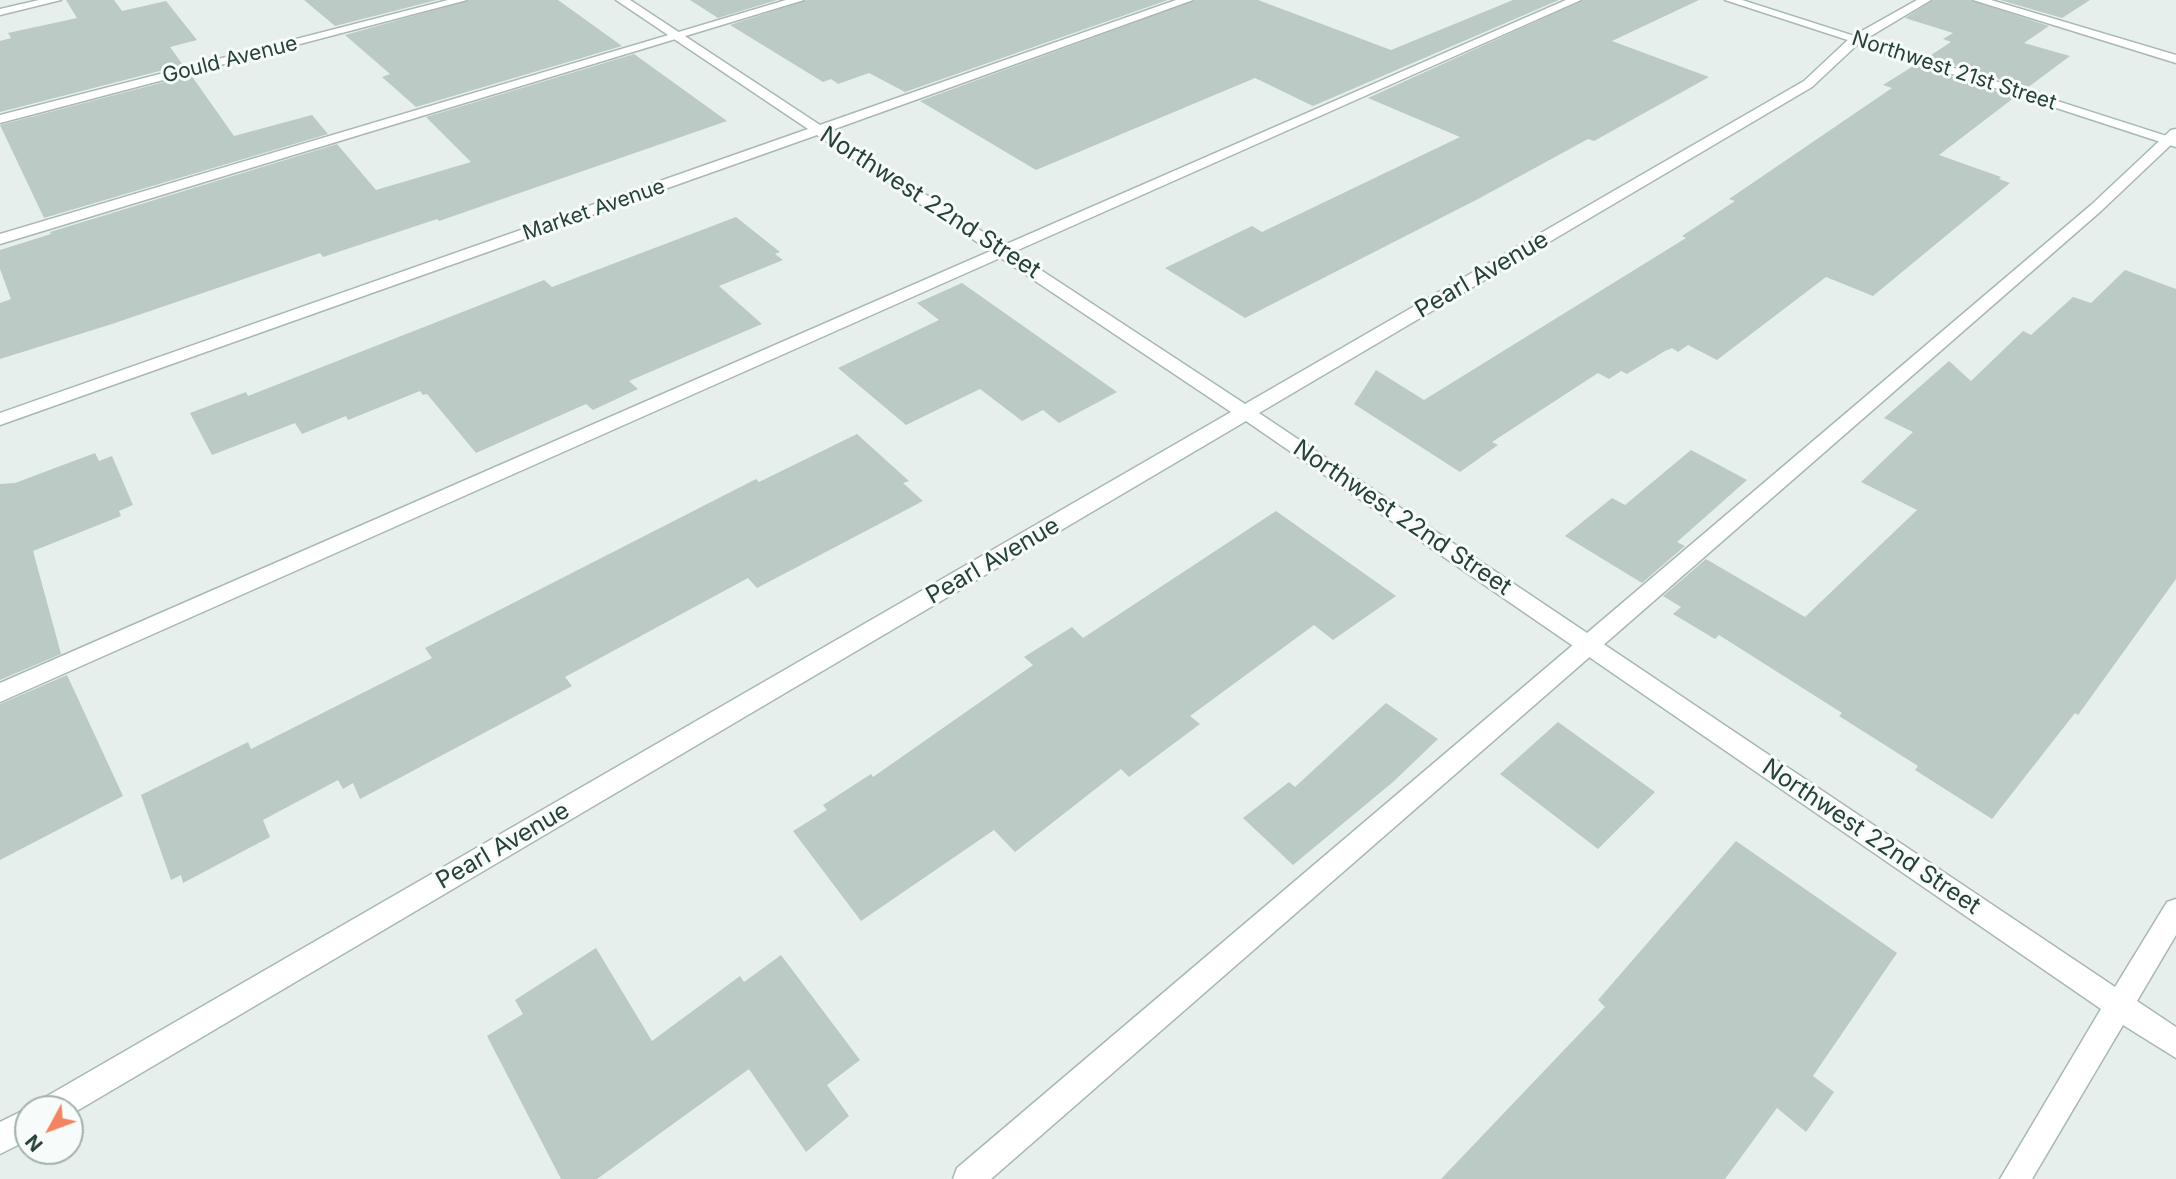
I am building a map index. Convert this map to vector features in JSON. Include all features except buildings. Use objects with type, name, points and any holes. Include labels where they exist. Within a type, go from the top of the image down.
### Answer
[{"type":"street","points":[[0,12],[55,0]]},
{"type":"street","name":"Gould Avenue","points":[[0,119],[461,0]]},
{"type":"street","name":"Northwest 22nd Street","points":[[622,0],[1246,413],[2176,1044]]},
{"type":"street","points":[[0,239],[798,0]]},
{"type":"street","name":"Market Avenue","points":[[0,419],[1187,0]]},
{"type":"street","points":[[0,693],[1575,0]]},
{"type":"street","name":"Northwest 21st Street","points":[[1731,0],[2173,139]]},
{"type":"street","name":"Pearl Avenue","points":[[76,1095],[1808,84],[1856,40],[1925,0]]},
{"type":"street","points":[[1979,0],[2176,59]]},
{"type":"street","points":[[2129,43],[2176,46]]},
{"type":"street","points":[[968,1179],[2173,139]]},
{"type":"street","points":[[2015,1179],[2176,911]]}]
